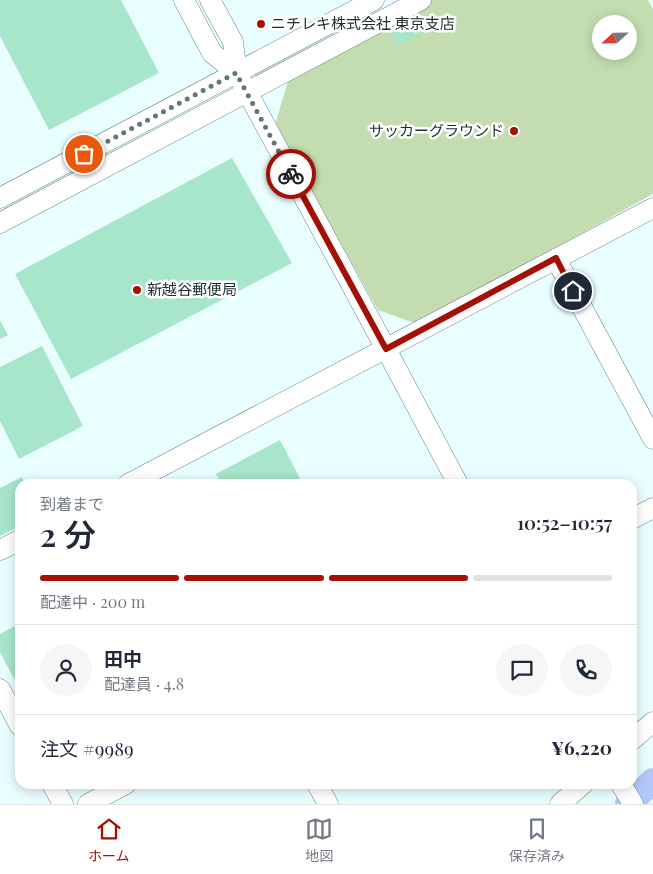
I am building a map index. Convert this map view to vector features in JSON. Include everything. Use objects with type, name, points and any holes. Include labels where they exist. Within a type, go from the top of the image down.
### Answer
[{"type":"street","points":[[184,0],[212,53],[236,73],[455,479]]},
{"type":"street","points":[[210,0],[233,42],[236,73]]},
{"type":"street","points":[[0,198],[374,0]]},
{"type":"street","points":[[0,223],[421,0]]},
{"type":"street","points":[[153,478],[386,349],[653,208]]},
{"type":"street","points":[[556,258],[653,439]]},
{"type":"street","points":[[637,516],[653,508]]},
{"type":"street","points":[[0,550],[15,542]]},
{"type":"street","points":[[0,689],[15,717]]},
{"type":"street","points":[[637,736],[653,722]]},
{"type":"street","points":[[54,789],[62,804]]},
{"type":"street","points":[[88,804],[116,789]]},
{"type":"street","points":[[320,789],[328,804]]},
{"type":"street","points":[[560,804],[577,789]]},
{"type":"street","points":[[624,789],[633,804]]},
{"type":"green space","points":[[430,0],[648,0],[653,9],[653,194],[417,324],[378,310],[275,125],[291,71]]},
{"type":"building","points":[[0,0],[121,0],[159,73],[49,130],[0,36]]},
{"type":"building","points":[[418,14],[427,30],[398,46],[389,29]]},
{"type":"building","points":[[232,158],[292,263],[71,379],[15,274]]},
{"type":"building","points":[[0,320],[8,335],[0,339]]},
{"type":"building","points":[[42,346],[83,426],[19,459],[0,421],[0,367]]},
{"type":"building","points":[[280,440],[300,479],[218,479],[216,474]]},
{"type":"building","points":[[15,480],[15,528],[0,536],[0,488]]},
{"type":"building","points":[[15,626],[15,680],[0,652],[0,634]]},
{"type":"waterway","points":[[628,804],[653,781]]},
{"type":"way so far","points":[[84,154],[236,73],[291,174]]},
{"type":"place","name":"ニチレキ株式会社 東京支店","points":[[261,24]]},
{"type":"place","name":"サッカーグラウンド","points":[[514,131]]},
{"type":"place","name":"新越谷郵便局","points":[[137,290]]},
{"type":"route","points":[[291,174],[386,349],[556,258],[573,291]]}]
